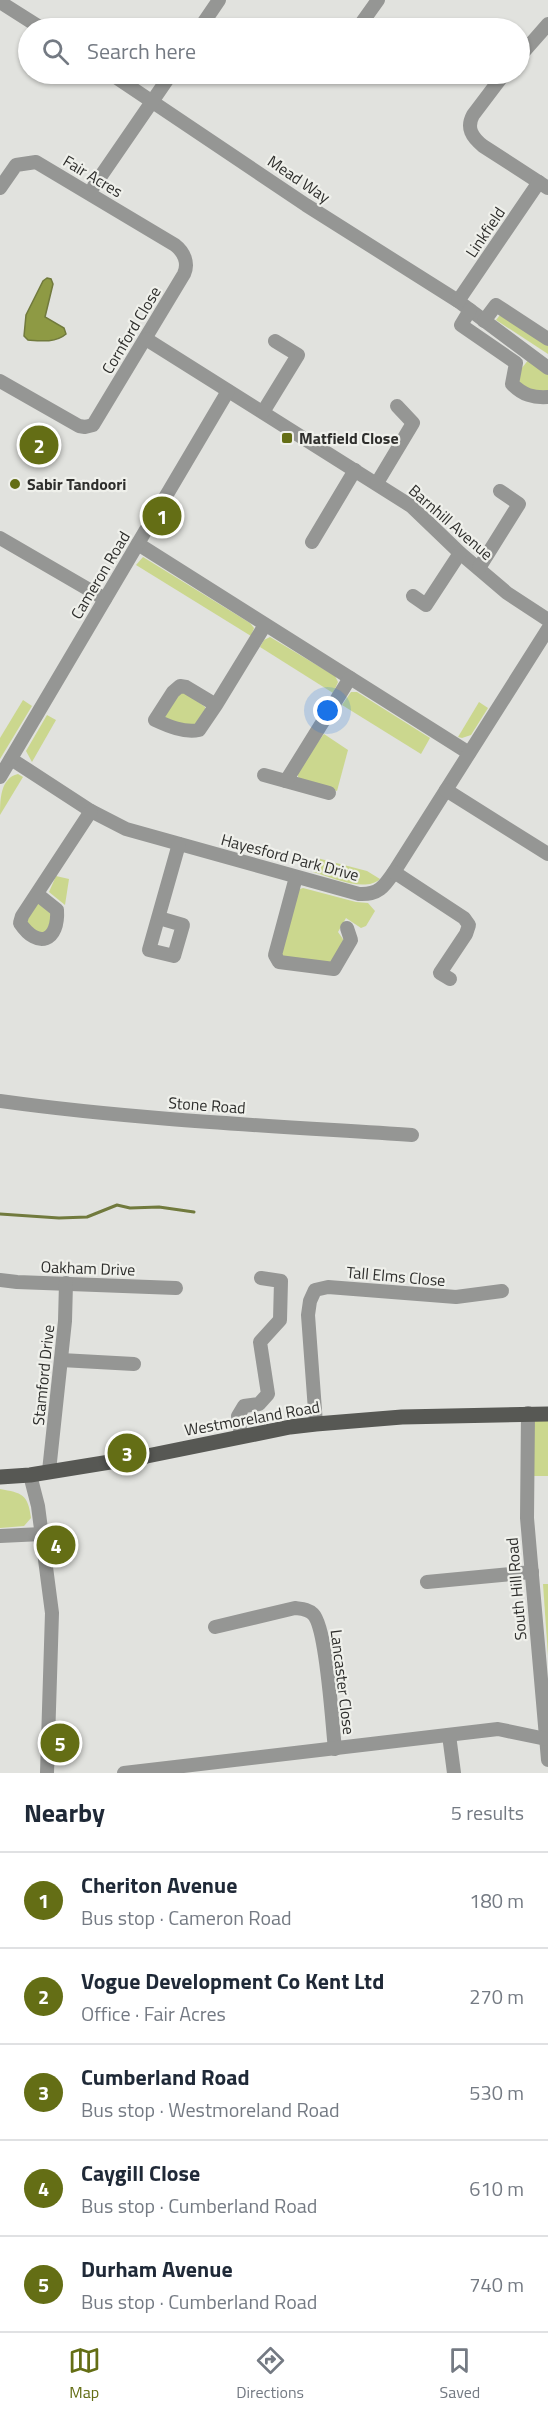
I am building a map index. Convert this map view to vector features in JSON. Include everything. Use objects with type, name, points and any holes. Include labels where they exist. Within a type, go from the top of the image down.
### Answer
[{"type":"main road","name":"Westmoreland Road","points":[[0,1477],[147,1455],[315,1424],[392,1418],[548,1414]]},
{"type":"street","points":[[365,18],[378,0]]},
{"type":"street","points":[[0,2],[25,18]]},
{"type":"street","points":[[205,18],[212,2]]},
{"type":"street","points":[[530,44],[548,24]]},
{"type":"street","name":"Mead Way","points":[[127,84],[306,205],[458,301],[484,321],[520,357]]},
{"type":"street","points":[[94,186],[164,84]]},
{"type":"street","points":[[496,84],[473,115],[469,129],[476,140],[544,185]]},
{"type":"street","name":"Fair Acres","points":[[0,188],[16,165],[36,162],[175,245]]},
{"type":"street","name":"Linkfield","points":[[458,301],[544,185]]},
{"type":"street","name":"Cornford Close","points":[[0,381],[85,427],[96,421],[186,270],[187,264],[183,252],[175,245]]},
{"type":"street","points":[[484,321],[496,304],[548,339]]},
{"type":"street","name":"Mead Way","points":[[470,310],[461,325],[520,357],[547,366]]},
{"type":"street","name":"Barnhill Avenue","points":[[146,339],[411,506],[460,553],[507,593],[548,620]]},
{"type":"street","points":[[262,412],[298,355],[275,341]]},
{"type":"street","points":[[520,357],[512,384],[519,391],[534,398],[548,397]]},
{"type":"street","name":"Cameron Road","points":[[0,777],[228,391]]},
{"type":"street","points":[[377,483],[414,423],[397,406]]},
{"type":"street","points":[[312,542],[355,470]]},
{"type":"street","points":[[479,568],[519,504],[500,491]]},
{"type":"street","points":[[0,538],[105,599]]},
{"type":"street","points":[[138,544],[469,753]]},
{"type":"street","points":[[413,596],[426,605],[460,553]]},
{"type":"street","points":[[216,705],[186,687],[180,686],[152,725],[198,730],[216,705],[265,625]]},
{"type":"street","name":"Hayesford Park Drive","points":[[11,759],[91,810],[126,829],[359,894],[371,894],[383,888],[394,872],[548,629]]},
{"type":"street","points":[[286,781],[350,678]]},
{"type":"street","points":[[264,775],[329,793]]},
{"type":"street","points":[[446,790],[546,847]]},
{"type":"street","points":[[37,894],[91,810]]},
{"type":"street","points":[[159,918],[178,844]]},
{"type":"street","points":[[394,872],[464,918],[469,925],[466,934],[440,973],[450,979]]},
{"type":"street","points":[[296,877],[275,955],[279,962],[334,969],[351,940],[347,928]]},
{"type":"street","name":"Stone Road","points":[[0,1101],[191,1120],[412,1135]]},
{"type":"street","points":[[241,1436],[238,1416],[244,1406],[260,1404],[268,1394],[260,1342],[280,1320],[281,1281],[261,1278]]},
{"type":"street","name":"Oakham Drive","points":[[0,1280],[176,1288]]},
{"type":"street","name":"Stamford Drive","points":[[49,1471],[66,1321],[66,1283]]},
{"type":"street","name":"Tall Elms Close","points":[[315,1424],[308,1315],[312,1294],[319,1287],[456,1297],[502,1291]]},
{"type":"street","points":[[61,1360],[134,1364]]},
{"type":"street","name":"South Hill Road","points":[[528,1413],[527,1518],[544,1668],[548,1760]]},
{"type":"street","points":[[30,1474],[42,1534],[52,1612],[47,1773]]},
{"type":"street","points":[[0,1536],[42,1534]]},
{"type":"street","points":[[427,1582],[532,1572]]},
{"type":"street","name":"Lancaster Close","points":[[215,1627],[296,1608],[313,1613],[322,1634],[335,1749]]},
{"type":"street","points":[[124,1773],[503,1729],[546,1739]]},
{"type":"street","points":[[449,1735],[454,1773]]},
{"type":"shaded area","points":[[47,278],[51,279],[53,284],[45,317],[64,328],[66,334],[53,340],[28,340],[24,336],[26,315],[43,281]]},
{"type":"shaded area","points":[[500,315],[548,346],[548,354],[496,320]]},
{"type":"shaded area","points":[[529,359],[548,372],[548,394],[542,394],[520,385],[518,373]]},
{"type":"shaded area","points":[[143,557],[250,623],[254,628],[251,636],[136,565]]},
{"type":"shaded area","points":[[270,637],[335,676],[338,682],[333,693],[260,647],[264,640]]},
{"type":"shaded area","points":[[185,692],[205,707],[202,719],[191,727],[167,720],[164,716],[176,695]]},
{"type":"shaded area","points":[[351,692],[357,692],[430,738],[421,754],[342,705]]},
{"type":"shaded area","points":[[23,700],[32,706],[0,759],[0,738]]},
{"type":"shaded area","points":[[479,702],[488,708],[471,735],[458,737]]},
{"type":"shaded area","points":[[47,715],[56,720],[32,762],[26,751]]},
{"type":"shaded area","points":[[324,734],[348,750],[337,791],[303,781],[298,777],[298,769]]},
{"type":"shaded area","points":[[18,774],[23,777],[0,815],[4,785],[12,776]]},
{"type":"shaded area","points":[[317,858],[367,871],[380,879],[366,885],[338,880],[313,872]]},
{"type":"shaded area","points":[[56,876],[69,879],[65,905],[49,892]]},
{"type":"shaded area","points":[[303,888],[368,903],[375,911],[366,926],[361,928],[346,918],[338,932],[345,942],[331,964],[285,958],[281,954],[297,890]]},
{"type":"shaded area","points":[[40,903],[53,915],[45,935],[28,927],[27,917]]},
{"type":"shaded area","points":[[532,1417],[548,1418],[548,1476],[532,1476]]},
{"type":"shaded area","points":[[0,1489],[14,1492],[26,1499],[31,1518],[24,1526],[0,1528]]},
{"type":"shaded area","points":[[543,1584],[548,1584],[548,1656]]},
{"type":"waterway","points":[[0,1214],[59,1218],[87,1217],[117,1205],[130,1208],[159,1207],[194,1212]]},
{"type":"place","name":"Matfield Close","points":[[287,438]]},
{"type":"place","name":"Vogue Development Co Kent Ltd","points":[[39,445]]},
{"type":"place","name":"Sabir Tandoori","points":[[15,484]]},
{"type":"place","name":"Cheriton Avenue","points":[[162,516]]},
{"type":"place","name":"Cumberland Road","points":[[127,1453]]},
{"type":"place","name":"Caygill Close","points":[[56,1545]]},
{"type":"place","name":"Durham Avenue","points":[[60,1743]]}]
